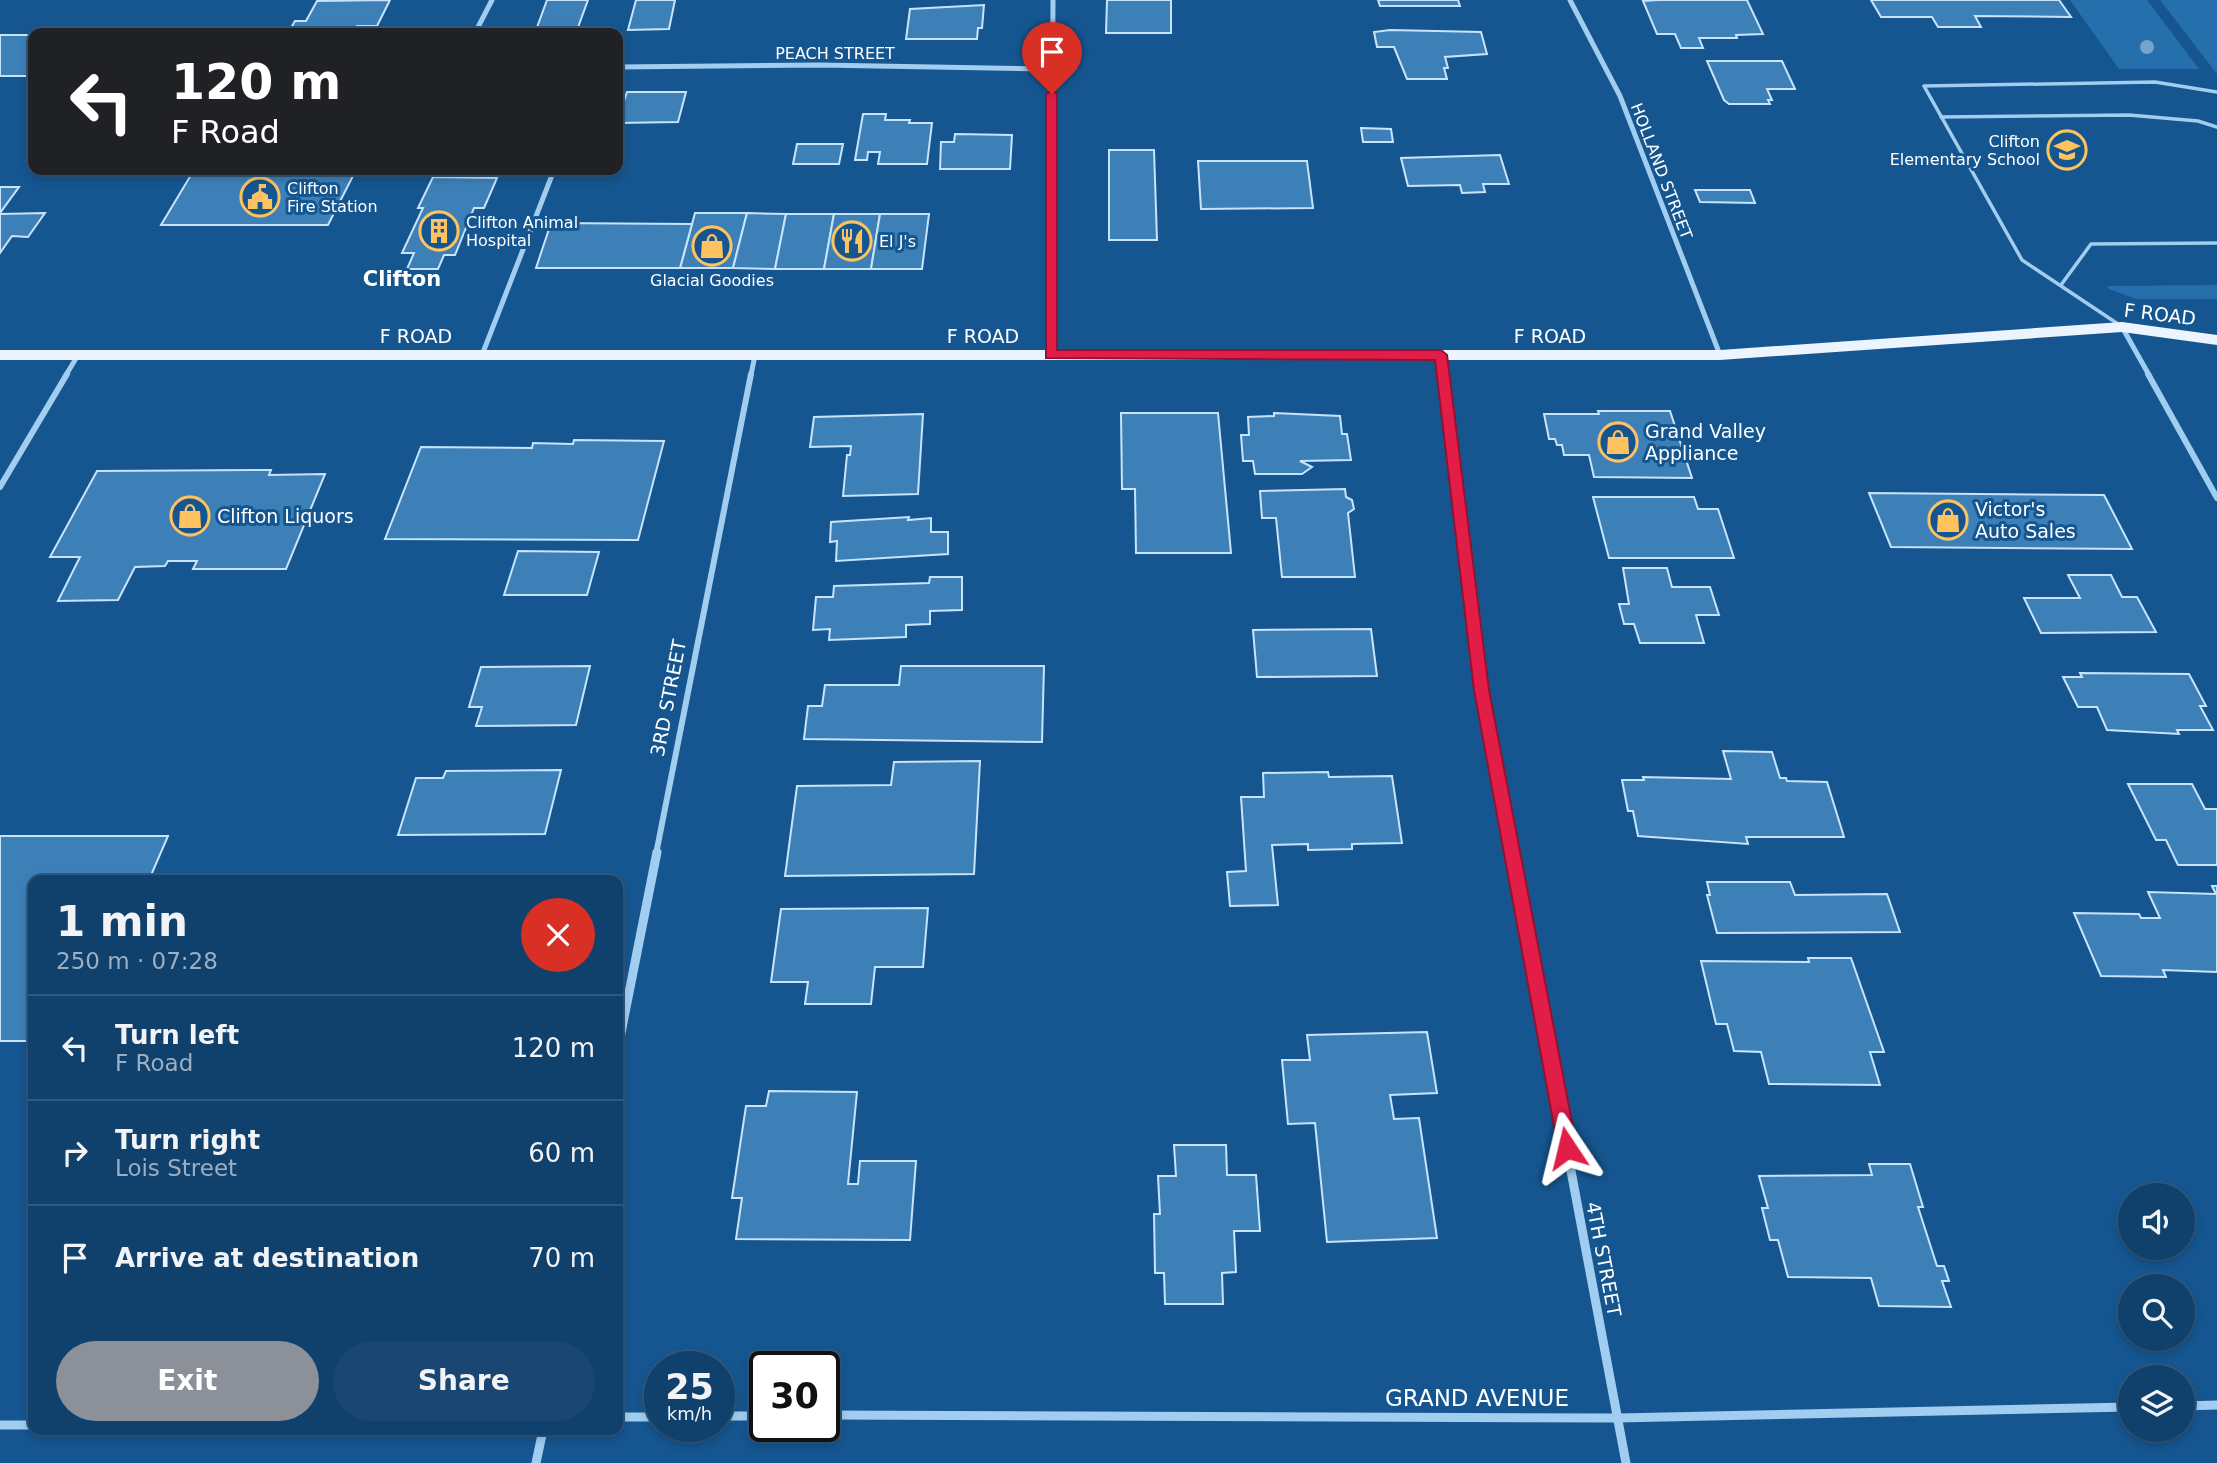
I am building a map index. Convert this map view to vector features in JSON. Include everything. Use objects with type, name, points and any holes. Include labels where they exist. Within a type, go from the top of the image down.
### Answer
[{"type":"main road","name":"F ROAD","points":[[0,355],[1720,355],[2122,327],[2217,340]]},
{"type":"street","points":[[478,28],[492,0]]},
{"type":"street","points":[[1051,355],[1053,0]]},
{"type":"street","name":"HOLLAND STREET","points":[[1570,0],[1620,96],[1720,355]]},
{"type":"street","name":"PEACH STREET","points":[[623,67],[820,65],[1052,69]]},
{"type":"street","points":[[482,355],[552,175]]},
{"type":"street","points":[[2122,327],[2217,498]]},
{"type":"street","points":[[0,487],[78,355]]},
{"type":"street","name":"3RD STREET","points":[[623,1023],[755,355]]},
{"type":"street","name":"4TH STREET","points":[[1441,355],[1482,690],[1626,1463]]},
{"type":"street","points":[[2195,1406],[2217,1405]]},
{"type":"street","name":"GRAND AVENUE","points":[[840,1416],[1618,1418],[2118,1407]]},
{"type":"street","points":[[623,1417],[644,1417]]},
{"type":"street","points":[[0,1425],[28,1424]]},
{"type":"street","points":[[536,1463],[542,1435]]},
{"type":"lane","points":[[2122,327],[2022,260],[1924,86],[2155,82],[2217,92]]},
{"type":"lane","points":[[1941,117],[2167,116],[2209,121],[2217,127]]},
{"type":"lane","points":[[2061,285],[2091,244],[2217,243]]},
{"type":"shaded area","points":[[2070,0],[2147,0],[2199,69],[2119,69]]},
{"type":"shaded area","points":[[2160,0],[2217,0],[2217,74]]},
{"type":"shaded area","points":[[2217,285],[2217,299],[2136,299],[2107,286]]},
{"type":"building","points":[[390,0],[377,26],[291,28],[295,21],[306,21],[317,1]]},
{"type":"building","points":[[547,0],[588,0],[578,28],[537,28]]},
{"type":"building","points":[[636,0],[675,0],[669,29],[628,30]]},
{"type":"building","points":[[1107,0],[1171,0],[1171,33],[1106,33]]},
{"type":"building","points":[[1378,0],[1458,0],[1460,6],[1380,6]]},
{"type":"building","points":[[1747,0],[1763,34],[1736,35],[1737,38],[1699,38],[1703,48],[1681,48],[1675,34],[1657,34],[1643,1]]},
{"type":"building","points":[[1871,0],[2059,0],[2071,17],[1975,16],[1981,27],[1938,27],[1932,17],[1881,17]]},
{"type":"building","points":[[984,5],[982,28],[978,28],[977,39],[906,39],[910,9]]},
{"type":"building","points":[[1374,32],[1481,32],[1487,54],[1445,57],[1447,79],[1407,79],[1394,47],[1377,47]]},
{"type":"building","points":[[0,35],[28,35],[28,76],[0,76]]},
{"type":"building","points":[[1707,61],[1782,61],[1795,89],[1767,89],[1772,100],[1768,100],[1770,104],[1729,104],[1724,100]]},
{"type":"building","points":[[627,92],[686,92],[678,122],[623,123],[623,104]]},
{"type":"building","points":[[863,114],[886,114],[885,120],[932,123],[927,164],[878,164],[880,152],[868,152],[867,160],[855,160]]},
{"type":"building","points":[[1361,128],[1391,129],[1393,142],[1363,142]]},
{"type":"building","points":[[955,134],[1012,135],[1010,169],[940,169],[941,142],[954,142]]},
{"type":"building","points":[[797,144],[843,144],[839,164],[793,164]]},
{"type":"building","points":[[1109,150],[1154,150],[1157,240],[1109,240]]},
{"type":"building","points":[[1500,155],[1509,184],[1483,184],[1485,192],[1462,193],[1460,185],[1408,186],[1401,158]]},
{"type":"building","points":[[1198,161],[1307,161],[1313,208],[1201,209]]},
{"type":"building","name":"Clifton Fire Station","points":[[191,175],[353,175],[328,225],[161,225]]},
{"type":"building","name":"Clifton Animal Hospital","points":[[433,177],[497,178],[484,208],[474,208],[455,255],[444,255],[438,269],[407,269],[414,253],[402,253],[423,208],[418,208]]},
{"type":"building","points":[[0,187],[19,187],[0,213]]},
{"type":"building","points":[[1695,190],[1750,190],[1755,203],[1700,202]]},
{"type":"building","points":[[45,213],[28,237],[12,236],[0,253],[0,214]]},
{"type":"building","name":"Glacial Goodies","points":[[695,213],[747,213],[733,268],[680,268]]},
{"type":"building","points":[[747,213],[786,214],[775,269],[733,268]]},
{"type":"building","points":[[786,214],[834,214],[824,269],[775,269]]},
{"type":"building","name":"El J's","points":[[834,214],[880,214],[871,269],[824,269]]},
{"type":"building","points":[[880,214],[929,214],[922,269],[871,269]]},
{"type":"building","points":[[551,223],[692,224],[680,268],[536,268]]},
{"type":"building","name":"Grand Valley Appliance","points":[[1598,411],[1670,411],[1692,478],[1594,477],[1589,455],[1564,455],[1562,445],[1557,445],[1555,439],[1549,439],[1544,414],[1599,414]]},
{"type":"building","points":[[1121,413],[1218,413],[1231,553],[1136,553],[1135,489],[1122,489]]},
{"type":"building","points":[[1274,413],[1340,416],[1342,434],[1347,434],[1351,460],[1300,461],[1312,467],[1302,474],[1255,474],[1253,461],[1243,461],[1241,435],[1249,435],[1248,417],[1274,416]]},
{"type":"building","points":[[923,414],[918,494],[843,496],[847,455],[850,455],[851,446],[810,447],[814,417]]},
{"type":"building","points":[[574,440],[664,441],[638,540],[385,539],[421,447],[532,448],[533,443],[573,444]]},
{"type":"building","name":"Clifton Liquors","points":[[271,470],[269,475],[325,474],[286,569],[193,569],[197,561],[168,561],[165,566],[135,567],[118,600],[58,601],[80,557],[50,557],[97,471]]},
{"type":"building","points":[[1345,489],[1346,497],[1352,500],[1354,509],[1348,513],[1355,577],[1282,577],[1276,518],[1262,518],[1260,491]]},
{"type":"building","points":[[1869,493],[2104,495],[2132,549],[1891,547]]},
{"type":"building","points":[[1593,497],[1694,497],[1698,509],[1718,509],[1734,558],[1609,558]]},
{"type":"building","points":[[909,517],[908,520],[931,518],[931,532],[948,532],[948,554],[836,561],[837,541],[830,542],[831,522]]},
{"type":"building","points":[[518,551],[599,552],[587,595],[504,595]]},
{"type":"building","points":[[1623,568],[1667,568],[1672,587],[1710,587],[1719,615],[1696,615],[1704,643],[1640,643],[1634,624],[1624,624],[1619,604],[1629,604]]},
{"type":"building","points":[[2068,575],[2111,575],[2122,597],[2137,597],[2156,632],[2041,633],[2024,598],[2080,598]]},
{"type":"building","points":[[930,577],[962,577],[962,610],[930,611],[930,624],[906,625],[906,637],[829,640],[830,629],[813,630],[816,597],[833,597],[834,586],[929,583]]},
{"type":"building","points":[[1371,629],[1377,676],[1257,677],[1253,630]]},
{"type":"building","points":[[590,666],[576,725],[476,726],[482,707],[469,707],[481,667]]},
{"type":"building","points":[[901,666],[1044,666],[1042,742],[804,739],[808,706],[822,706],[825,685],[899,685]]},
{"type":"building","points":[[2080,673],[2189,674],[2206,706],[2200,706],[2213,730],[2177,730],[2179,734],[2107,730],[2097,707],[2078,707],[2063,677],[2082,677]]},
{"type":"building","points":[[1723,751],[1772,752],[1780,778],[1786,778],[1787,781],[1827,782],[1844,837],[1746,837],[1748,844],[1638,836],[1633,811],[1628,811],[1622,780],[1644,780],[1643,777],[1731,779]]},
{"type":"building","points":[[980,761],[974,874],[785,876],[797,786],[891,785],[894,762]]},
{"type":"building","points":[[561,770],[545,834],[398,835],[416,778],[443,778],[446,771]]},
{"type":"building","points":[[1328,772],[1329,777],[1392,776],[1402,843],[1352,844],[1352,849],[1308,850],[1308,844],[1272,845],[1278,905],[1230,906],[1227,872],[1246,871],[1241,797],[1264,797],[1263,773]]},
{"type":"building","points":[[2128,784],[2192,784],[2205,809],[2217,809],[2217,865],[2178,865],[2166,840],[2156,840]]},
{"type":"building","points":[[0,836],[168,836],[151,875],[28,875],[28,1041],[0,1041]]},
{"type":"building","points":[[1707,882],[1790,882],[1795,895],[1887,894],[1900,932],[1717,933],[1707,895],[1710,895]]},
{"type":"building","points":[[2212,886],[2217,886],[2217,972],[2163,970],[2166,977],[2101,976],[2074,913],[2139,914],[2141,918],[2160,918],[2148,892],[2216,894]]},
{"type":"building","points":[[928,908],[923,967],[875,967],[871,1004],[805,1004],[808,982],[771,982],[781,909]]},
{"type":"building","points":[[1808,958],[1851,958],[1884,1052],[1870,1052],[1880,1085],[1769,1084],[1761,1052],[1734,1051],[1727,1024],[1716,1024],[1701,961],[1809,962]]},
{"type":"building","points":[[1427,1032],[1437,1093],[1390,1095],[1394,1119],[1419,1118],[1437,1238],[1327,1242],[1315,1123],[1288,1124],[1282,1060],[1310,1060],[1307,1035]]},
{"type":"building","points":[[769,1091],[857,1092],[848,1184],[858,1184],[860,1161],[916,1161],[910,1240],[736,1239],[742,1198],[732,1198],[746,1106],[766,1106]]},
{"type":"building","points":[[1174,1145],[1226,1145],[1227,1175],[1256,1175],[1260,1231],[1234,1231],[1236,1272],[1222,1273],[1223,1304],[1165,1304],[1164,1273],[1155,1273],[1154,1214],[1160,1214],[1158,1176],[1176,1176]]},
{"type":"building","points":[[1869,1164],[1910,1164],[1923,1207],[1918,1207],[1937,1266],[1944,1266],[1949,1281],[1942,1281],[1951,1307],[1879,1306],[1871,1278],[1788,1277],[1778,1240],[1770,1240],[1762,1208],[1768,1208],[1759,1176],[1872,1175]]},
{"type":"place","name":"Clifton Elementary School","points":[[2067,150]]},
{"type":"place","name":"Clifton Fire Station","points":[[260,197]]},
{"type":"place","name":"Clifton Animal Hospital","points":[[439,231]]},
{"type":"place","name":"El J's","points":[[852,241]]},
{"type":"place","name":"Glacial Goodies","points":[[712,246]]},
{"type":"place","name":"Grand Valley Appliance","points":[[1618,442]]},
{"type":"place","name":"Clifton Liquors","points":[[190,516]]},
{"type":"place","name":"Victor's Auto Sales","points":[[1948,520]]},
{"type":"district","name":"Clifton","points":[[402,279]]},
{"type":"route","points":[[1052,94],[1051,355],[1441,355],[1482,690],[1567,1148]]}]
